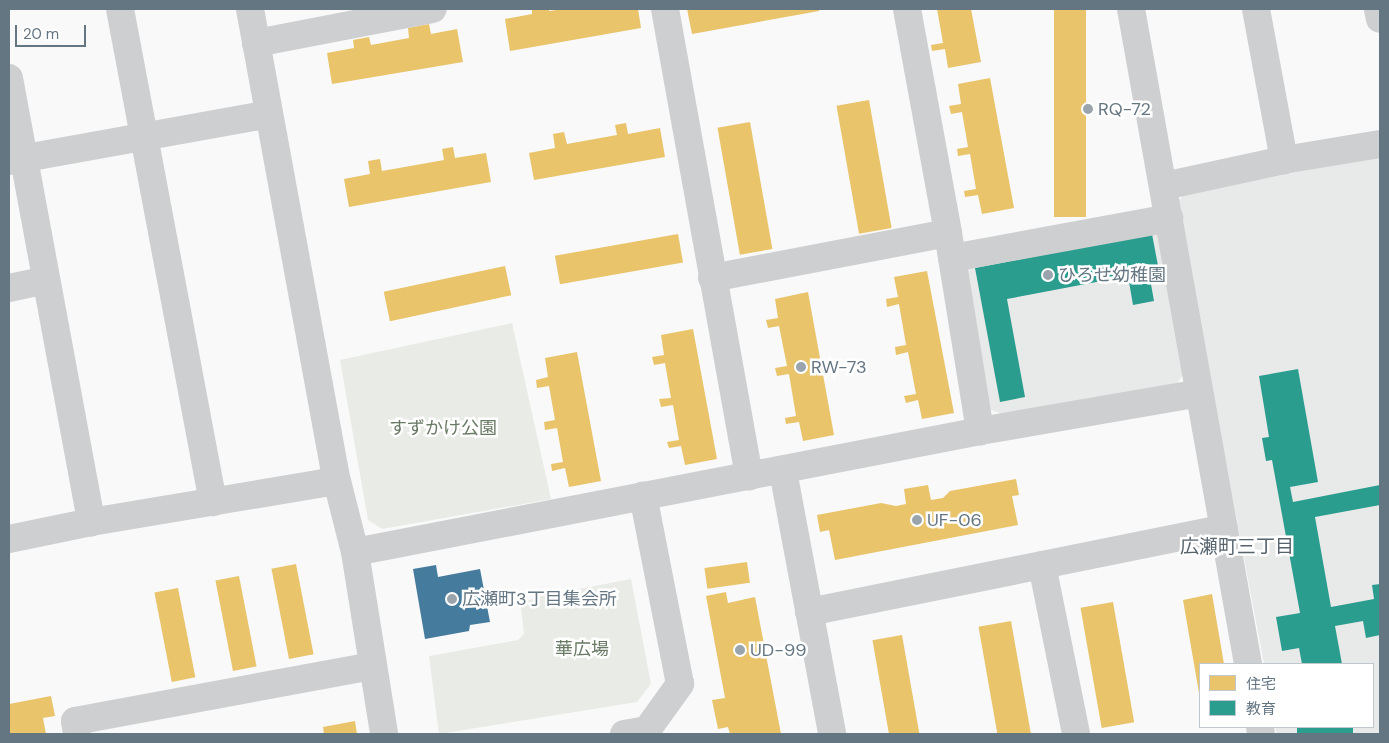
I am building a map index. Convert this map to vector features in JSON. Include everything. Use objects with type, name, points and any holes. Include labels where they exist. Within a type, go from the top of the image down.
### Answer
[{"type":"street","points":[[120,9],[213,502]]},
{"type":"street","points":[[250,9],[337,481],[355,552],[384,734]]},
{"type":"street","points":[[256,42],[433,9]]},
{"type":"street","points":[[665,9],[749,477]]},
{"type":"street","points":[[907,9],[950,245],[980,431]]},
{"type":"street","points":[[1130,9],[1164,186],[1248,663]]},
{"type":"street","points":[[1256,9],[1284,160]]},
{"type":"street","points":[[1378,9],[1380,19]]},
{"type":"street","points":[[9,78],[16,160],[46,280],[91,522]]},
{"type":"street","points":[[16,160],[269,114]]},
{"type":"street","points":[[1164,186],[1284,160],[1380,144]]},
{"type":"street","points":[[712,278],[950,245],[1169,218]]},
{"type":"street","points":[[9,288],[46,280]]},
{"type":"street","points":[[355,552],[783,471],[980,431],[1199,393]]},
{"type":"street","points":[[783,471],[832,734]]},
{"type":"street","points":[[9,539],[91,522],[337,481]]},
{"type":"street","points":[[624,734],[647,730],[680,684],[644,496]]},
{"type":"street","points":[[809,612],[1224,528]]},
{"type":"street","points":[[1042,565],[1076,734]]},
{"type":"street","points":[[77,734],[75,721],[372,666]]},
{"type":"shaded area","points":[[1380,157],[1380,734],[1277,734],[1275,728],[1374,728],[1374,663],[1264,663],[1177,203],[1185,193]]},
{"type":"shaded area","points":[[1160,227],[1186,371],[1177,383],[1005,415],[991,410],[964,263]]},
{"type":"green space","name":"すずかけ公園","points":[[512,323],[551,499],[382,529],[368,520],[340,360]]},
{"type":"green space","name":"華広場","points":[[631,579],[651,684],[637,702],[439,734],[429,656],[518,640],[524,634],[521,608],[524,602],[538,597]]},
{"type":"building: 住宅","points":[[532,9],[549,9],[549,11],[564,9],[638,9],[641,28],[510,51],[505,19],[532,14]]},
{"type":"building: 住宅","points":[[687,9],[819,9],[819,11],[692,34]]},
{"type":"building: 住宅","points":[[937,9],[971,9],[981,62],[948,68],[945,49],[932,51],[931,45],[943,43]]},
{"type":"building: 住宅","points":[[1054,9],[1086,9],[1086,217],[1054,217]]},
{"type":"building: 住宅","points":[[429,24],[431,34],[457,29],[463,62],[332,84],[327,53],[354,48],[353,40],[369,37],[371,45],[409,38],[408,28]]},
{"type":"building: 住宅","points":[[990,78],[1014,208],[982,214],[978,195],[965,197],[964,191],[976,189],[970,154],[958,156],[957,149],[968,147],[962,112],[951,114],[949,106],[961,104],[958,84]]},
{"type":"building: 住宅","points":[[869,100],[892,228],[859,234],[837,106]]},
{"type":"building: 住宅","points":[[750,122],[772,249],[740,255],[718,128]]},
{"type":"building: 住宅","points":[[626,123],[628,134],[660,128],[665,157],[534,180],[529,153],[555,148],[553,134],[564,132],[567,144],[617,135],[615,125]]},
{"type":"building: 住宅","points":[[453,147],[455,158],[486,153],[491,182],[349,207],[344,179],[370,174],[368,161],[380,159],[382,171],[444,160],[442,149]]},
{"type":"building: 住宅","points":[[678,234],[683,263],[560,284],[555,256]]},
{"type":"building: 住宅","points":[[505,266],[511,295],[390,321],[384,292]]},
{"type":"building: 住宅","points":[[927,271],[954,413],[922,419],[918,400],[906,403],[904,396],[916,394],[908,352],[896,355],[895,347],[906,345],[899,304],[887,307],[886,299],[898,297],[894,277]]},
{"type":"building: 住宅","name":"RW-73","points":[[808,292],[834,435],[803,441],[799,422],[786,424],[785,418],[796,416],[789,374],[777,376],[775,368],[787,366],[779,326],[768,328],[766,320],[778,318],[775,299]]},
{"type":"building: 住宅","points":[[693,329],[717,459],[685,465],[681,446],[669,448],[667,442],[679,440],[673,405],[661,407],[659,399],[671,398],[665,363],[654,365],[652,357],[664,355],[661,335]]},
{"type":"building: 住宅","points":[[577,352],[601,481],[569,487],[565,468],[552,471],[551,464],[563,462],[557,428],[545,430],[544,422],[555,420],[549,386],[537,388],[536,380],[548,377],[545,358]]},
{"type":"building: 住宅","name":"UF-06","points":[[1016,479],[1019,495],[1012,496],[1018,525],[835,560],[829,530],[820,532],[817,515],[881,503],[896,506],[906,504],[904,489],[928,485],[931,500],[943,498],[950,491]]},
{"type":"building: 住宅","points":[[747,562],[750,583],[707,589],[704,568]]},
{"type":"building: 住宅","points":[[296,564],[314,654],[289,659],[271,569]]},
{"type":"building: 住宅","points":[[239,576],[257,666],[233,671],[215,581]]},
{"type":"building: 住宅","points":[[178,588],[195,677],[172,682],[154,593]]},
{"type":"building: 住宅","name":"UD-99","points":[[726,592],[728,603],[755,597],[781,734],[730,734],[728,727],[718,729],[712,700],[725,698],[706,596]]},
{"type":"building: 住宅","points":[[1212,594],[1224,663],[1199,663],[1199,693],[1183,600]]},
{"type":"building: 住宅","points":[[1113,602],[1134,722],[1102,728],[1081,608]]},
{"type":"building: 住宅","points":[[1011,621],[1031,734],[997,734],[979,627]]},
{"type":"building: 住宅","points":[[902,635],[919,734],[889,734],[872,640]]},
{"type":"building: 住宅","points":[[51,696],[55,716],[43,718],[46,734],[9,734],[9,704]]},
{"type":"building: 住宅","points":[[355,721],[357,734],[324,734],[323,727]]},
{"type":"building: 教育","points":[[1152,234],[1159,271],[1149,273],[1154,301],[1133,305],[1128,276],[1007,299],[1025,397],[1000,402],[975,268]]},
{"type":"building: 教育","points":[[1298,369],[1318,482],[1290,487],[1293,502],[1380,485],[1380,505],[1315,517],[1331,607],[1374,599],[1372,585],[1380,584],[1380,635],[1366,638],[1363,621],[1335,626],[1342,663],[1302,663],[1299,648],[1282,651],[1276,617],[1300,613],[1272,460],[1266,461],[1262,438],[1269,437],[1259,376]]},
{"type":"building: 教育","points":[[1297,728],[1353,728],[1353,734],[1297,734]]},
{"type":"building: 公共","name":"広瀬町3丁目集会所","points":[[436,565],[438,577],[480,569],[490,622],[470,625],[469,631],[425,639],[413,569]]},
{"type":"place","name":"RQ-72","points":[[1088,109]]},
{"type":"place","name":"ひろせ幼稚園","points":[[1048,275]]},
{"type":"place","name":"RW-73","points":[[801,367]]},
{"type":"place","name":"UF-06","points":[[917,520]]},
{"type":"place","name":"広瀬町3丁目集会所","points":[[452,599]]},
{"type":"place","name":"UD-99","points":[[740,650]]},
{"type":"district","name":"広瀬町三丁目","points":[[1237,547]]}]
